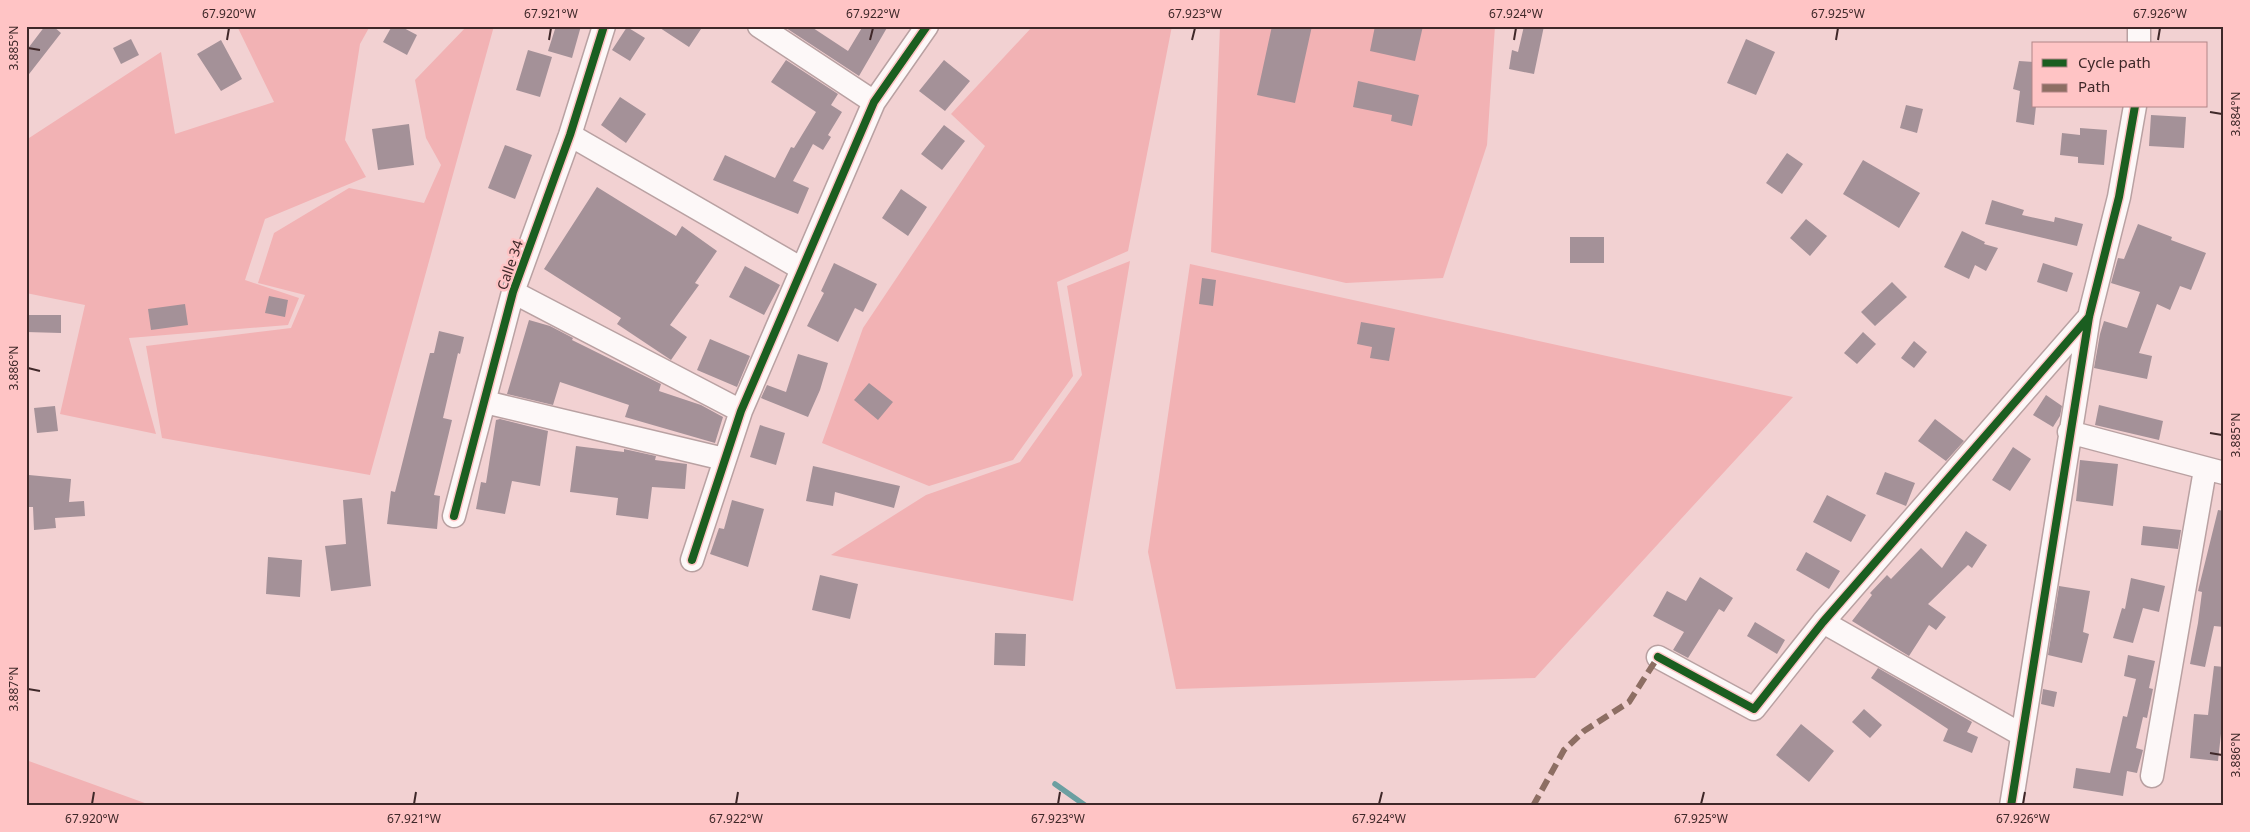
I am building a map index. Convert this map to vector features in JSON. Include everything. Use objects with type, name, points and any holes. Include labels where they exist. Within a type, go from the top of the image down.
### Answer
[{"type":"street","name":"Calle 34","points":[[454,516],[514,292],[570,136],[604,26]]},
{"type":"street","points":[[759,26],[874,102]]},
{"type":"street","points":[[692,560],[741,410],[874,102],[927,26]]},
{"type":"street","points":[[2138,42],[2139,26]]},
{"type":"street","points":[[2011,806],[2069,432],[2089,317],[2119,197],[2135,108]]},
{"type":"street","points":[[570,136],[802,269]]},
{"type":"street","points":[[514,292],[741,410]]},
{"type":"street","points":[[1658,656],[1754,709],[1823,622],[2089,317]]},
{"type":"street","points":[[485,402],[724,459]]},
{"type":"street","points":[[2069,432],[2215,472],[2152,776]]},
{"type":"street","points":[[1823,622],[2022,735]]},
{"type":"shaded area","points":[[237,26],[370,26],[360,44],[345,140],[366,177],[265,219],[245,280],[299,298],[288,325],[129,338],[156,434],[60,414],[85,305],[26,293],[26,140],[161,52],[175,134],[274,102]]},
{"type":"shaded area","points":[[467,26],[494,26],[370,475],[162,438],[146,346],[291,328],[305,295],[258,283],[274,233],[349,188],[424,203],[441,165],[426,138],[415,80]]},
{"type":"shaded area","points":[[1033,26],[1172,26],[1128,251],[1057,282],[1073,376],[1013,460],[929,486],[822,443],[863,328],[985,146],[951,114]]},
{"type":"shaded area","points":[[1220,26],[1495,26],[1487,145],[1443,278],[1346,283],[1211,252]]},
{"type":"shaded area","points":[[1130,261],[1073,601],[831,555],[926,495],[1020,462],[1082,375],[1067,286]]},
{"type":"shaded area","points":[[1190,264],[1793,397],[1535,678],[1176,689],[1148,552]]},
{"type":"shaded area","points":[[26,760],[153,806],[26,806]]},
{"type":"building","points":[[45,26],[53,26],[61,33],[26,78],[26,51]]},
{"type":"building","points":[[392,26],[400,26],[417,35],[407,55],[383,42]]},
{"type":"building","points":[[556,26],[581,26],[572,58],[548,51]]},
{"type":"building","points":[[657,26],[703,26],[689,47]]},
{"type":"building","points":[[783,26],[810,26],[848,51],[863,26],[888,26],[859,76]]},
{"type":"building","points":[[1272,26],[1312,26],[1295,103],[1257,95]]},
{"type":"building","points":[[1375,26],[1423,26],[1415,61],[1370,51]]},
{"type":"building","points":[[1524,26],[1544,26],[1534,74],[1509,69],[1512,50],[1518,52]]},
{"type":"building","points":[[627,27],[645,38],[630,61],[612,50]]},
{"type":"building","points":[[131,39],[139,55],[121,64],[113,48]]},
{"type":"building","points":[[1746,39],[1775,52],[1756,95],[1727,83]]},
{"type":"building","points":[[221,40],[242,79],[221,91],[197,54]]},
{"type":"building","points":[[528,50],[552,57],[540,97],[516,90]]},
{"type":"building","points":[[786,60],[838,94],[831,105],[842,112],[828,135],[831,137],[823,150],[813,144],[793,181],[809,188],[798,214],[713,180],[725,155],[775,178],[791,147],[794,148],[816,112],[771,82]]},
{"type":"building","points":[[944,60],[970,81],[945,111],[919,91]]},
{"type":"building","points":[[2019,61],[2032,62],[2032,108],[2036,108],[2034,125],[2016,122],[2020,91],[2013,89]]},
{"type":"building","points":[[1358,81],[1419,95],[1412,126],[1391,121],[1392,115],[1353,107]]},
{"type":"building","points":[[620,97],[646,114],[626,143],[601,125]]},
{"type":"building","points":[[1906,105],[1923,109],[1917,133],[1900,128]]},
{"type":"building","points":[[2151,115],[2186,117],[2184,148],[2149,146]]},
{"type":"building","points":[[409,124],[414,165],[378,170],[372,129]]},
{"type":"building","points":[[944,125],[965,141],[942,170],[921,154]]},
{"type":"building","points":[[2080,128],[2107,130],[2104,165],[2078,163],[2078,157],[2060,155],[2062,133],[2080,135]]},
{"type":"building","points":[[505,145],[532,155],[515,199],[488,188]]},
{"type":"building","points":[[1787,153],[1803,164],[1782,194],[1766,183]]},
{"type":"building","points":[[1863,160],[1920,193],[1899,228],[1843,194]]},
{"type":"building","points":[[597,187],[676,236],[682,226],[717,251],[695,283],[699,285],[670,325],[687,337],[671,360],[617,324],[621,318],[544,269]]},
{"type":"building","points":[[901,189],[927,207],[908,236],[882,218]]},
{"type":"building","points":[[1992,200],[2024,210],[2022,215],[2054,222],[2055,217],[2083,224],[2077,246],[1985,224]]},
{"type":"building","points":[[1806,219],[1827,236],[1810,256],[1790,238]]},
{"type":"building","points":[[2138,224],[2172,237],[2171,240],[2206,253],[2191,290],[2180,286],[2170,310],[2157,304],[2139,353],[2152,356],[2147,379],[2094,368],[2104,321],[2127,328],[2140,292],[2111,283],[2118,258],[2124,259]]},
{"type":"building","points":[[1962,231],[1985,242],[1984,244],[1998,248],[1986,271],[1975,265],[1969,279],[1944,267]]},
{"type":"building","points":[[1570,237],[1604,237],[1604,263],[1570,263]]},
{"type":"building","points":[[834,263],[877,284],[863,312],[855,308],[838,342],[807,326],[824,293],[821,291]]},
{"type":"building","points":[[2043,263],[2073,273],[2067,292],[2037,282]]},
{"type":"building","points":[[745,266],[780,285],[764,315],[729,297]]},
{"type":"building","points":[[1202,278],[1216,280],[1213,306],[1199,304]]},
{"type":"building","points":[[1892,282],[1907,297],[1875,326],[1861,312]]},
{"type":"building","points":[[269,296],[288,300],[285,317],[265,313]]},
{"type":"building","points":[[185,304],[188,325],[151,330],[148,309]]},
{"type":"building","points":[[26,315],[61,315],[61,333],[26,332]]},
{"type":"building","points":[[529,320],[550,326],[573,338],[572,340],[661,384],[659,391],[701,405],[723,417],[715,443],[625,417],[629,405],[560,382],[553,405],[507,394]]},
{"type":"building","points":[[1361,322],[1395,328],[1389,361],[1370,358],[1372,347],[1357,344]]},
{"type":"building","points":[[439,331],[464,337],[460,354],[458,353],[443,418],[452,420],[434,495],[440,496],[437,529],[387,524],[391,491],[395,492],[430,353],[434,353]]},
{"type":"building","points":[[1863,332],[1876,344],[1857,364],[1844,353]]},
{"type":"building","points":[[710,339],[750,356],[737,387],[697,370]]},
{"type":"building","points":[[1914,341],[1927,352],[1914,368],[1901,358]]},
{"type":"building","points":[[798,354],[828,363],[820,390],[808,417],[761,398],[767,385],[786,392]]},
{"type":"building","points":[[869,383],[893,402],[878,420],[854,400]]},
{"type":"building","points":[[2046,395],[2062,406],[2060,416],[2053,427],[2033,415]]},
{"type":"building","points":[[2099,405],[2163,421],[2159,440],[2095,425]]},
{"type":"building","points":[[55,406],[58,431],[37,433],[34,408]]},
{"type":"building","points":[[500,419],[548,431],[540,486],[512,481],[505,514],[476,509],[481,482],[486,483],[496,420]]},
{"type":"building","points":[[1935,419],[1964,441],[1946,461],[1918,441]]},
{"type":"building","points":[[760,425],[785,433],[776,465],[750,457]]},
{"type":"building","points":[[576,446],[624,452],[624,449],[656,456],[655,460],[687,464],[685,489],[652,487],[648,519],[616,515],[618,498],[570,492]]},
{"type":"building","points":[[2013,447],[2031,459],[2010,491],[1992,480]]},
{"type":"building","points":[[2080,460],[2118,464],[2113,506],[2076,501]]},
{"type":"building","points":[[813,466],[900,486],[894,508],[835,492],[833,506],[806,501]]},
{"type":"building","points":[[1885,472],[1915,483],[1906,506],[1876,494]]},
{"type":"building","points":[[29,475],[71,479],[69,502],[84,501],[85,516],[55,518],[56,528],[34,530],[33,507],[26,507]]},
{"type":"building","points":[[1827,495],[1866,515],[1851,542],[1813,522]]},
{"type":"building","points":[[362,498],[371,586],[331,591],[325,546],[346,544],[343,500]]},
{"type":"building","points":[[732,500],[764,509],[748,567],[710,554],[719,528],[724,529]]},
{"type":"building","points":[[2218,510],[2224,511],[2224,627],[2214,626],[2205,667],[2190,664],[2202,592],[2198,591]]},
{"type":"building","points":[[2143,526],[2181,530],[2178,549],[2141,545]]},
{"type":"building","points":[[1966,531],[1987,545],[1972,568],[1968,565],[1928,604],[1946,617],[1936,630],[1929,625],[1909,656],[1852,621],[1872,595],[1870,593],[1887,575],[1891,579],[1921,548],[1942,568]]},
{"type":"building","points":[[1806,552],[1840,571],[1829,589],[1796,570]]},
{"type":"building","points":[[268,557],[302,560],[300,597],[266,594]]},
{"type":"building","points":[[820,575],[858,584],[850,619],[812,610]]},
{"type":"building","points":[[1700,577],[1733,598],[1724,612],[1719,609],[1688,658],[1673,650],[1684,632],[1653,616],[1667,591],[1686,601]]},
{"type":"building","points":[[2131,578],[2165,586],[2159,612],[2143,608],[2133,643],[2113,638],[2122,608],[2125,609]]},
{"type":"building","points":[[2059,586],[2090,591],[2083,632],[2089,634],[2082,663],[2048,655]]},
{"type":"building","points":[[1755,622],[1785,640],[1777,654],[1747,636]]},
{"type":"building","points":[[995,633],[1026,634],[1025,666],[994,665]]},
{"type":"building","points":[[2128,655],[2155,661],[2149,688],[2153,689],[2147,718],[2143,717],[2136,748],[2143,750],[2137,773],[2127,771],[2123,796],[2073,788],[2076,768],[2110,773],[2123,716],[2127,717],[2136,679],[2124,676]]},
{"type":"building","points":[[2214,666],[2224,667],[2224,706],[2218,761],[2190,758],[2194,714],[2208,715]]},
{"type":"building","points":[[1878,668],[1972,722],[1967,732],[1978,737],[1972,753],[1943,741],[1948,729],[1871,678]]},
{"type":"building","points":[[2043,689],[2057,692],[2054,707],[2041,704]]},
{"type":"building","points":[[1864,709],[1882,725],[1870,738],[1852,722]]},
{"type":"building","points":[[1801,724],[1834,751],[1809,782],[1776,755]]},
{"type":"waterway","points":[[1055,784],[1086,806]]},
{"type":"marked path","points":[[1533,806],[1564,750],[1584,731],[1629,702],[1658,657]]},
{"type":"cycle path","points":[[454,516],[513,292],[570,135],[604,26]]},
{"type":"cycle path","points":[[692,560],[741,411],[874,102],[927,26]]},
{"type":"cycle path","points":[[2011,806],[2089,317],[2119,197],[2135,108]]},
{"type":"cycle path","points":[[1658,657],[1754,709],[1823,622],[2089,317]]}]
